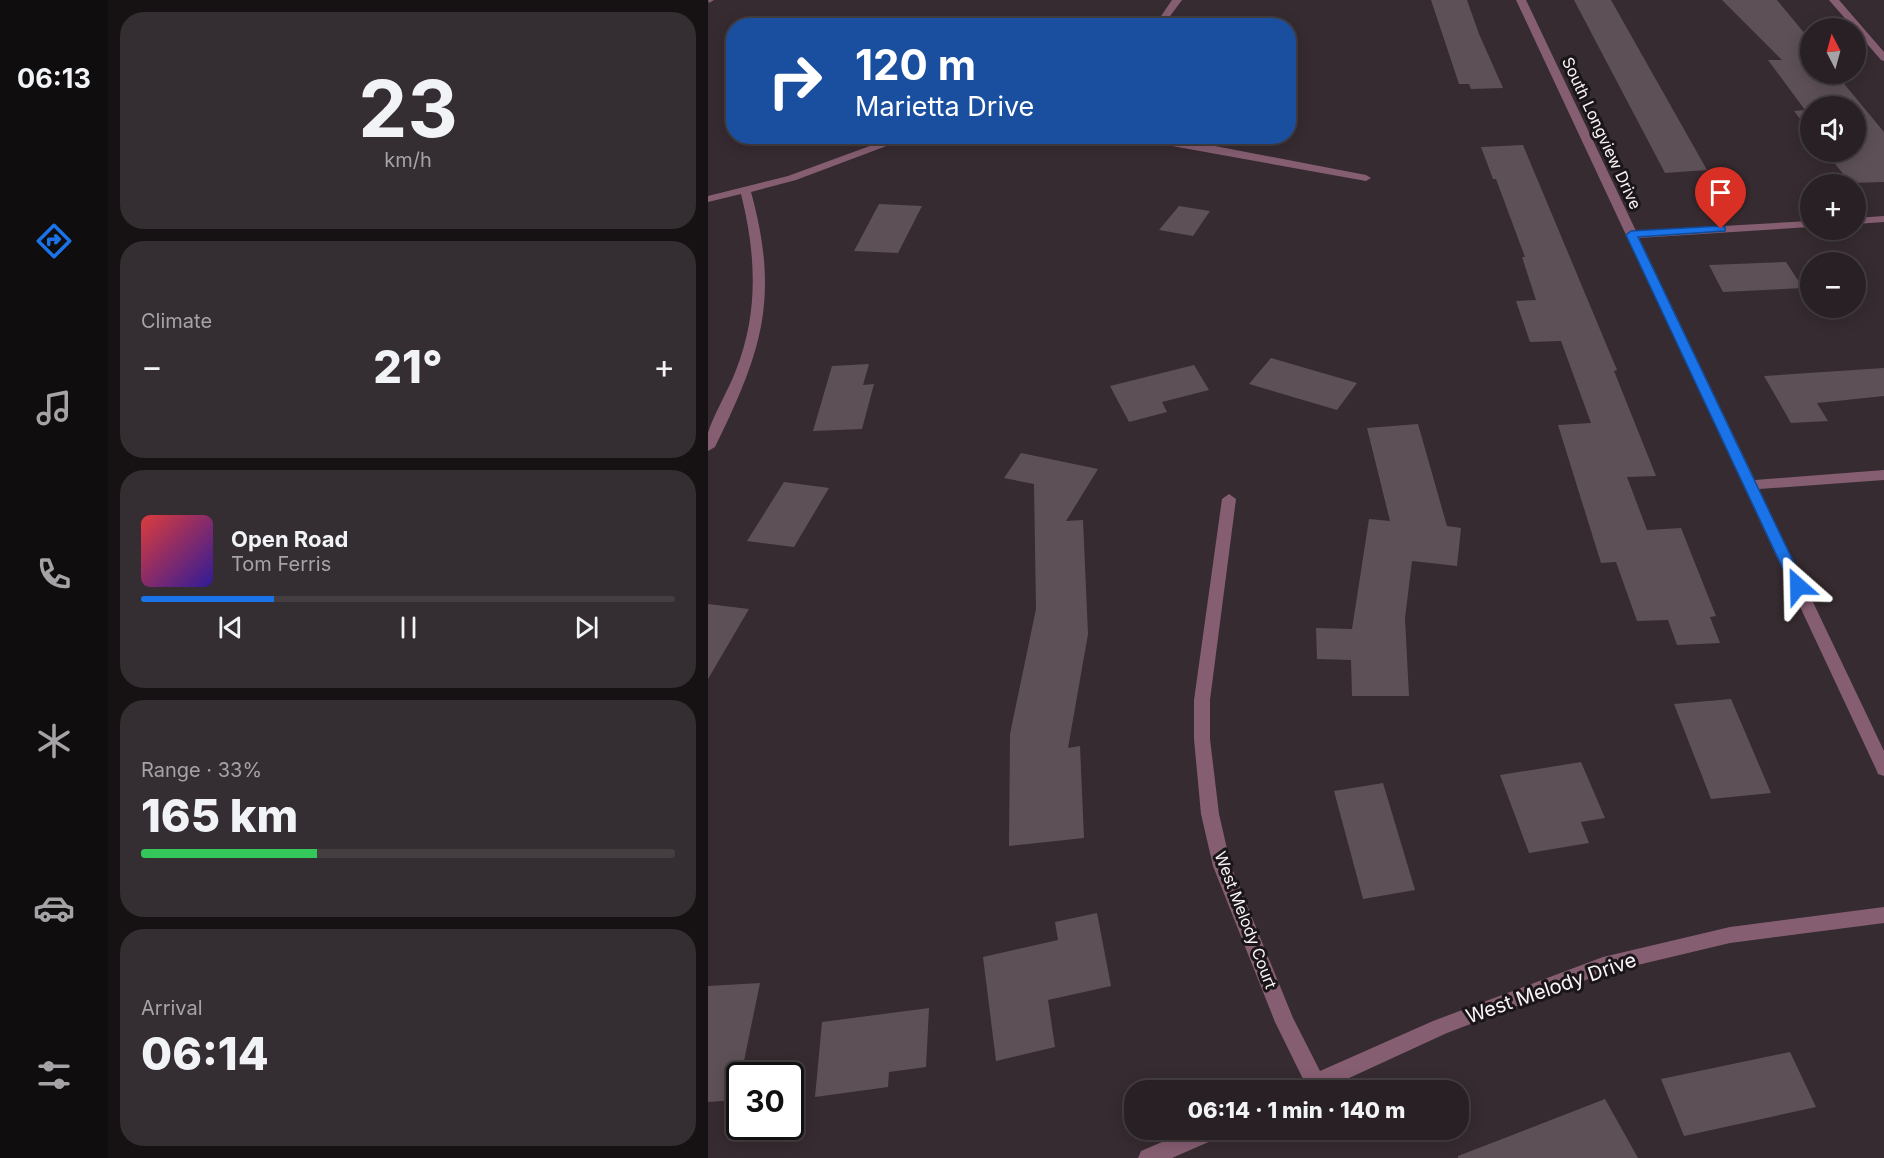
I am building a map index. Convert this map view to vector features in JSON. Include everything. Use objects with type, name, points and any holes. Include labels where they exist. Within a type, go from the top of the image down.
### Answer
[{"type":"street","points":[[1164,18],[1177,0]]},
{"type":"street","name":"South Longview Drive","points":[[1521,0],[1884,769]]},
{"type":"street","points":[[1834,0],[1884,58]]},
{"type":"street","points":[[708,199],[792,178],[886,144]]},
{"type":"street","points":[[1178,144],[1366,178]]},
{"type":"street","points":[[708,447],[732,399],[753,339],[759,288],[757,244],[745,190]]},
{"type":"street","points":[[1866,220],[1884,219]]},
{"type":"street","points":[[1631,235],[1800,225]]},
{"type":"street","points":[[1750,485],[1884,475]]},
{"type":"street","name":"West Melody Court","points":[[1229,499],[1202,700],[1202,739],[1210,814],[1222,866],[1306,1080]]},
{"type":"street","name":"West Melody Drive","points":[[1324,1080],[1440,1027],[1603,965],[1730,935],[1884,915]]},
{"type":"street","points":[[1149,1158],[1190,1140]]},
{"type":"building","points":[[1431,0],[1467,0],[1503,88],[1471,89],[1469,84],[1459,84]]},
{"type":"building","points":[[1574,0],[1611,0],[1707,170],[1665,173]]},
{"type":"building","points":[[1722,0],[1777,0],[1800,28],[1800,84],[1844,84],[1854,96],[1800,96],[1800,103],[1768,60],[1782,60]]},
{"type":"building","points":[[1800,110],[1800,119],[1794,111]]},
{"type":"building","points":[[1866,110],[1884,132],[1884,182],[1866,183],[1866,174],[1843,174],[1834,162],[1866,162]]},
{"type":"building","points":[[1523,145],[1617,370],[1614,371],[1656,476],[1627,477],[1647,530],[1681,528],[1716,616],[1710,617],[1720,643],[1677,645],[1668,620],[1637,621],[1616,562],[1601,563],[1558,425],[1591,423],[1561,341],[1530,342],[1516,301],[1536,300],[1522,257],[1525,257],[1496,179],[1493,179],[1481,147]]},
{"type":"building","points":[[879,204],[922,206],[898,253],[854,251]]},
{"type":"building","points":[[1179,206],[1210,211],[1193,236],[1159,230]]},
{"type":"building","points":[[1786,262],[1800,283],[1800,288],[1723,292],[1709,265]]},
{"type":"building","points":[[1271,358],[1357,383],[1337,410],[1249,384]]},
{"type":"building","points":[[869,364],[863,385],[874,384],[862,429],[813,431],[832,366]]},
{"type":"building","points":[[1194,365],[1209,390],[1162,402],[1167,412],[1129,422],[1110,386]]},
{"type":"building","points":[[1884,368],[1884,396],[1817,403],[1828,421],[1791,423],[1764,376]]},
{"type":"building","points":[[1418,424],[1447,526],[1461,528],[1457,566],[1412,561],[1405,618],[1409,696],[1352,696],[1351,660],[1317,659],[1316,628],[1352,629],[1369,519],[1390,521],[1367,428]]},
{"type":"building","points":[[1021,453],[1098,469],[1066,521],[1083,520],[1088,634],[1068,748],[1080,746],[1084,838],[1009,846],[1010,734],[1036,609],[1034,484],[1004,478]]},
{"type":"building","points":[[784,482],[829,488],[794,547],[747,541]]},
{"type":"building","points":[[708,604],[749,609],[708,679]]},
{"type":"building","points":[[1731,699],[1771,793],[1711,799],[1674,704]]},
{"type":"building","points":[[1581,762],[1605,818],[1581,822],[1589,843],[1529,853],[1500,775]]},
{"type":"building","points":[[1383,783],[1415,890],[1363,899],[1334,791]]},
{"type":"building","points":[[1097,913],[1111,986],[1048,1000],[1055,1047],[996,1061],[983,957],[1058,940],[1055,922]]},
{"type":"building","points":[[760,983],[744,1062],[726,1062],[726,1101],[708,1102],[708,986]]},
{"type":"building","points":[[929,1008],[926,1067],[889,1072],[888,1087],[815,1097],[822,1022]]},
{"type":"building","points":[[1790,1052],[1816,1107],[1684,1136],[1661,1079]]},
{"type":"building","points":[[1605,1099],[1638,1158],[1458,1158],[1458,1156]]},
{"type":"route","points":[[1721,229],[1631,235],[1798,586]]}]
